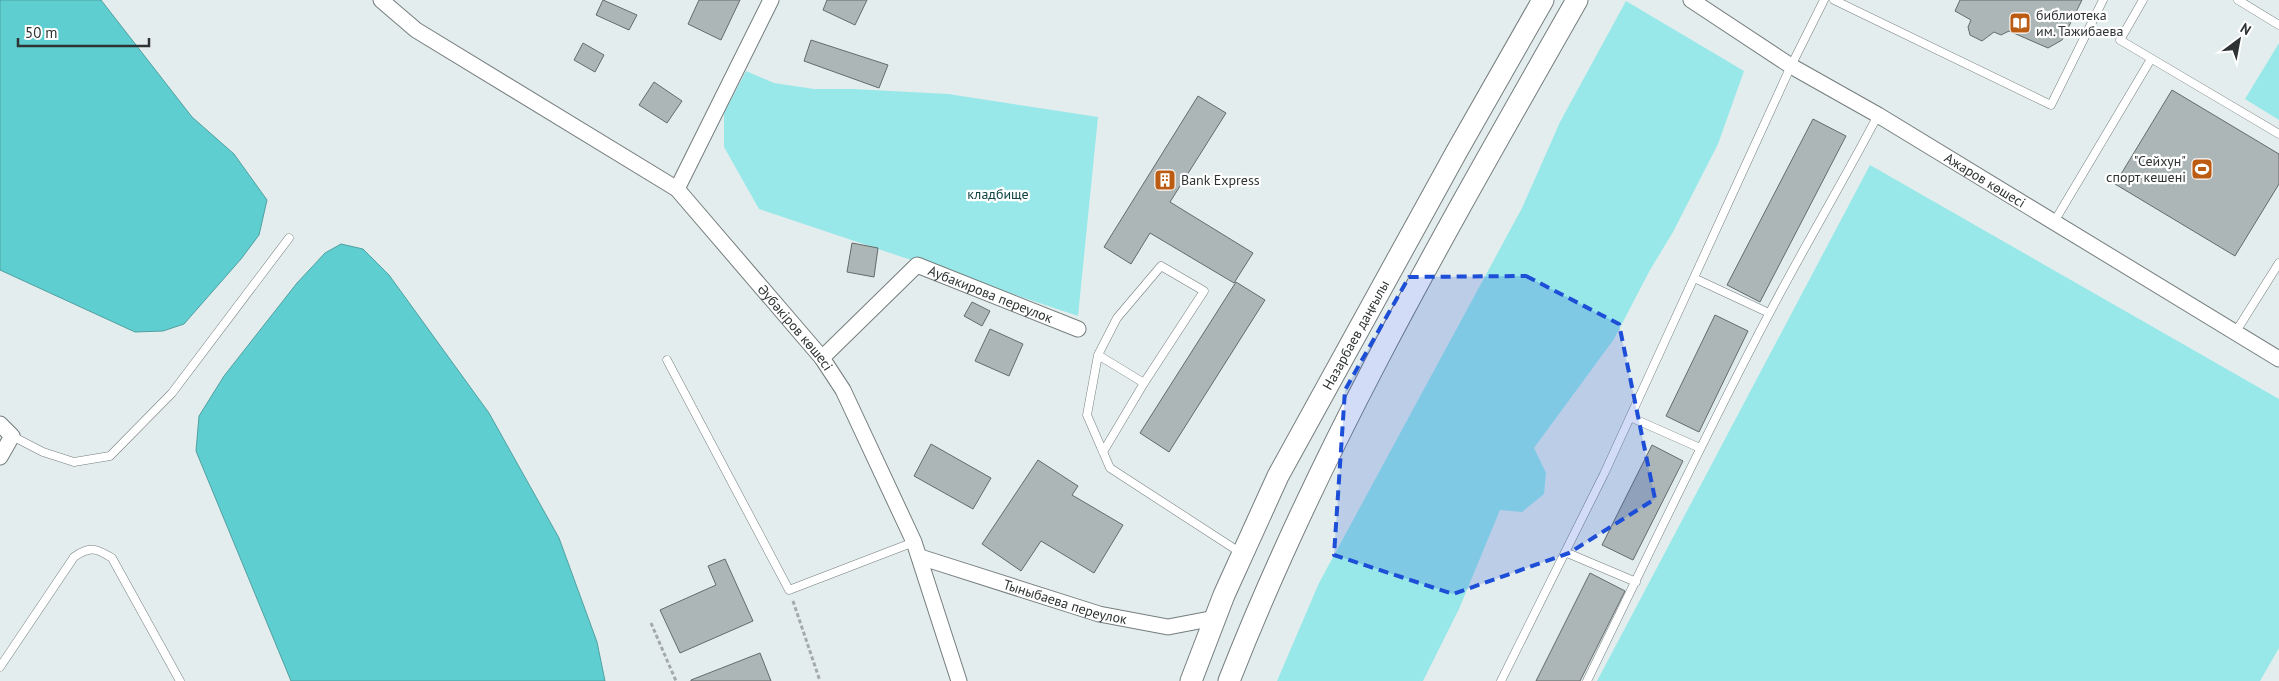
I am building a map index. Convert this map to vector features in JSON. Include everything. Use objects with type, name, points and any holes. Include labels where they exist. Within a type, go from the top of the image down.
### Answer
[{"type":"main road","name":"Назарбаев даңғылы","points":[[1191,681],[1215,618],[1278,476],[1543,0]]},
{"type":"main road","points":[[1229,681],[1257,610],[1349,413],[1424,269],[1577,0]]},
{"type":"street","name":"Әубәкіров көшесі","points":[[380,0],[416,30],[677,189],[822,358],[843,390],[914,542],[959,681]]},
{"type":"street","points":[[677,189],[771,0]]},
{"type":"street","name":"Ажаров көшесі","points":[[1691,0],[1791,66],[1878,115],[2279,359]]},
{"type":"street","name":"Аубакирова переулок","points":[[822,358],[917,265],[1078,329]]},
{"type":"street","points":[[0,424],[12,436],[0,457]]},
{"type":"street","name":"Тыныбаева переулок","points":[[920,558],[1100,614],[1168,627],[1215,618]]},
{"type":"lane","points":[[1500,681],[1630,417],[1791,66],[1824,0]]},
{"type":"lane","points":[[1834,0],[2051,105],[2103,0]]},
{"type":"lane","points":[[2143,0],[2120,40],[2279,134]]},
{"type":"lane","points":[[2238,0],[2279,25]]},
{"type":"lane","points":[[2054,222],[2151,58]]},
{"type":"lane","points":[[1587,681],[1700,448],[1770,313],[1878,115]]},
{"type":"lane","points":[[12,436],[43,452],[74,462],[110,456],[172,393],[289,238]]},
{"type":"lane","points":[[2235,333],[2279,262]]},
{"type":"lane","points":[[1103,452],[1144,383],[1204,290],[1161,266],[1117,318],[1098,355],[1087,414],[1103,452],[1110,468],[1243,554]]},
{"type":"lane","points":[[1694,278],[1770,313]]},
{"type":"lane","points":[[1098,355],[1144,383]]},
{"type":"lane","points":[[667,360],[789,590],[914,542]]},
{"type":"lane","points":[[1630,417],[1700,448]]},
{"type":"lane","points":[[0,667],[74,557],[84,550],[99,550],[112,558],[180,681]]},
{"type":"lane","points":[[1565,552],[1636,582]]},
{"type":"path","points":[[789,590],[820,681]]},
{"type":"path","points":[[651,622],[676,681]]},
{"type":"highlighted area","points":[[1526,276],[1619,324],[1655,499],[1569,553],[1453,594],[1334,555],[1345,390],[1409,277]]},
{"type":"green space","points":[[1626,1],[1744,71],[1718,144],[1673,232],[1650,270],[1614,339],[1534,448],[1546,473],[1544,494],[1522,512],[1500,510],[1459,609],[1423,681],[1277,681],[1319,583],[1522,208],[1560,122]]},
{"type":"green space","points":[[2279,43],[2279,120],[2245,99]]},
{"type":"green space","name":"кладбище","points":[[746,71],[774,83],[814,89],[948,94],[1098,117],[1078,316],[759,209],[724,147],[724,113]]},
{"type":"green space","points":[[1870,165],[2279,399],[2279,648],[2260,681],[1597,681]]},
{"type":"shaded area","points":[[0,0],[101,0],[192,117],[234,154],[267,200],[259,235],[241,259],[184,324],[163,331],[135,332],[0,270]]},
{"type":"shaded area","points":[[341,244],[363,249],[389,275],[489,413],[559,538],[597,642],[605,681],[291,681],[196,451],[199,416],[224,376],[297,283],[325,253]]},
{"type":"building","points":[[603,0],[637,15],[629,30],[596,15]]},
{"type":"building","points":[[699,0],[740,0],[721,40],[688,24]]},
{"type":"building","points":[[827,0],[867,0],[855,25],[823,10]]},
{"type":"building","name":"библиотека им. Тажибаева","points":[[1960,0],[2082,0],[2062,40],[2048,48],[2009,31],[2001,35],[1994,32],[1982,41],[1970,35],[1968,27],[1971,20],[1955,11]]},
{"type":"building","points":[[811,40],[888,65],[879,88],[804,61]]},
{"type":"building","points":[[583,43],[604,55],[595,72],[574,60]]},
{"type":"building","points":[[654,82],[682,101],[667,123],[639,105]]},
{"type":"building","name":"\"Сейхун\" спорт кешені","points":[[2172,90],[2279,154],[2279,184],[2235,256],[2115,184]]},
{"type":"building","name":"Bank Express","points":[[1198,96],[1226,113],[1170,202],[1253,253],[1234,283],[1150,233],[1131,264],[1104,247]]},
{"type":"building","points":[[1813,119],[1846,136],[1760,302],[1727,285]]},
{"type":"building","points":[[852,243],[878,248],[874,277],[847,272]]},
{"type":"building","points":[[1236,282],[1265,300],[1169,452],[1140,433]]},
{"type":"building","points":[[972,302],[990,311],[982,326],[964,316]]},
{"type":"building","points":[[1715,315],[1748,331],[1699,432],[1666,416]]},
{"type":"building","points":[[990,329],[1023,344],[1009,376],[975,361]]},
{"type":"building","points":[[931,444],[991,478],[973,509],[914,476]]},
{"type":"building","points":[[1652,445],[1683,461],[1633,560],[1602,545]]},
{"type":"building","points":[[1038,460],[1078,486],[1072,495],[1123,525],[1094,573],[1041,541],[1021,571],[982,544]]},
{"type":"building","points":[[725,559],[753,621],[680,653],[660,610],[716,585],[708,566]]},
{"type":"building","points":[[1590,573],[1625,591],[1580,681],[1536,681]]},
{"type":"building","points":[[760,653],[771,681],[691,681],[691,680]]},
{"type":"place","name":"библиотека им. Тажибаева","points":[[2020,23]]},
{"type":"place","name":"\"Сейхун\" спорт кешені","points":[[2202,169]]},
{"type":"place","name":"Bank Express","points":[[1165,180]]}]
